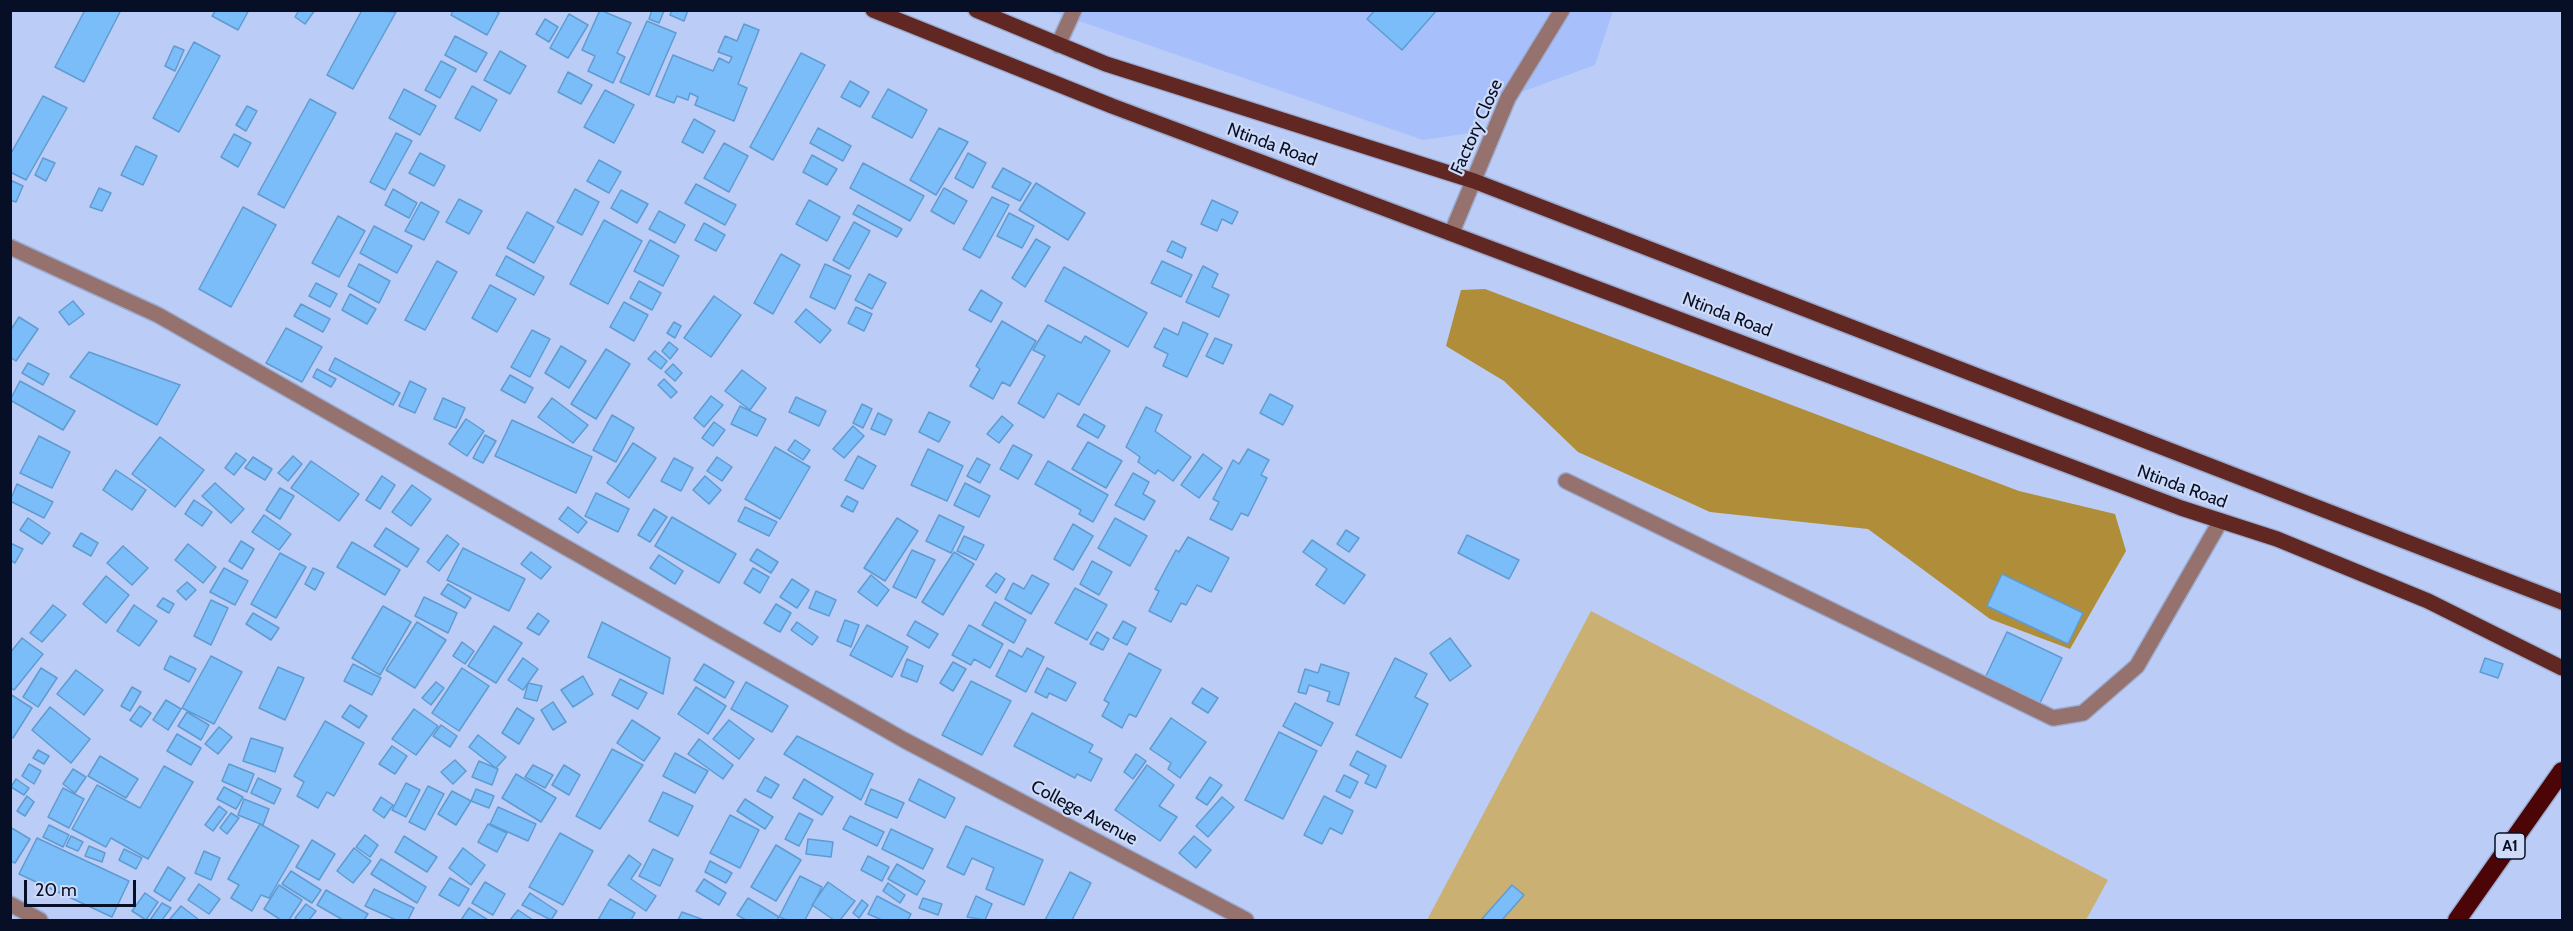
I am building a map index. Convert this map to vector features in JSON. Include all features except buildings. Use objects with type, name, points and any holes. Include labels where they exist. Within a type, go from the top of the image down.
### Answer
[{"type":"highway","name":"A1","points":[[2457,921],[2562,771]]},
{"type":"main road","name":"Ntinda Road","points":[[873,10],[1113,106],[2220,522],[2277,539],[2428,601],[2562,668]]},
{"type":"main road","name":"Ntinda Road","points":[[976,10],[1106,64],[1473,181],[2562,602]]},
{"type":"street","points":[[1058,45],[1074,10]]},
{"type":"street","name":"Factory Close","points":[[1452,232],[1508,98],[1562,10]]},
{"type":"street","name":"College Avenue","points":[[10,247],[158,315],[904,741],[1246,921]]},
{"type":"street","points":[[1566,481],[2053,718],[2083,713],[2137,666],[2220,522]]},
{"type":"street","points":[[10,904],[40,921]]},
{"type":"shaded area","points":[[1050,11],[1613,11],[1595,65],[1500,100],[1470,133],[1423,140]]},
{"type":"shaded area","points":[[1485,289],[2019,491],[2115,514],[2126,551],[2070,649],[1990,619],[1868,529],[1710,512],[1578,452],[1504,381],[1446,346],[1461,290]]},
{"type":"shaded area","points":[[1591,611],[2108,880],[2086,920],[1427,920]]}]
